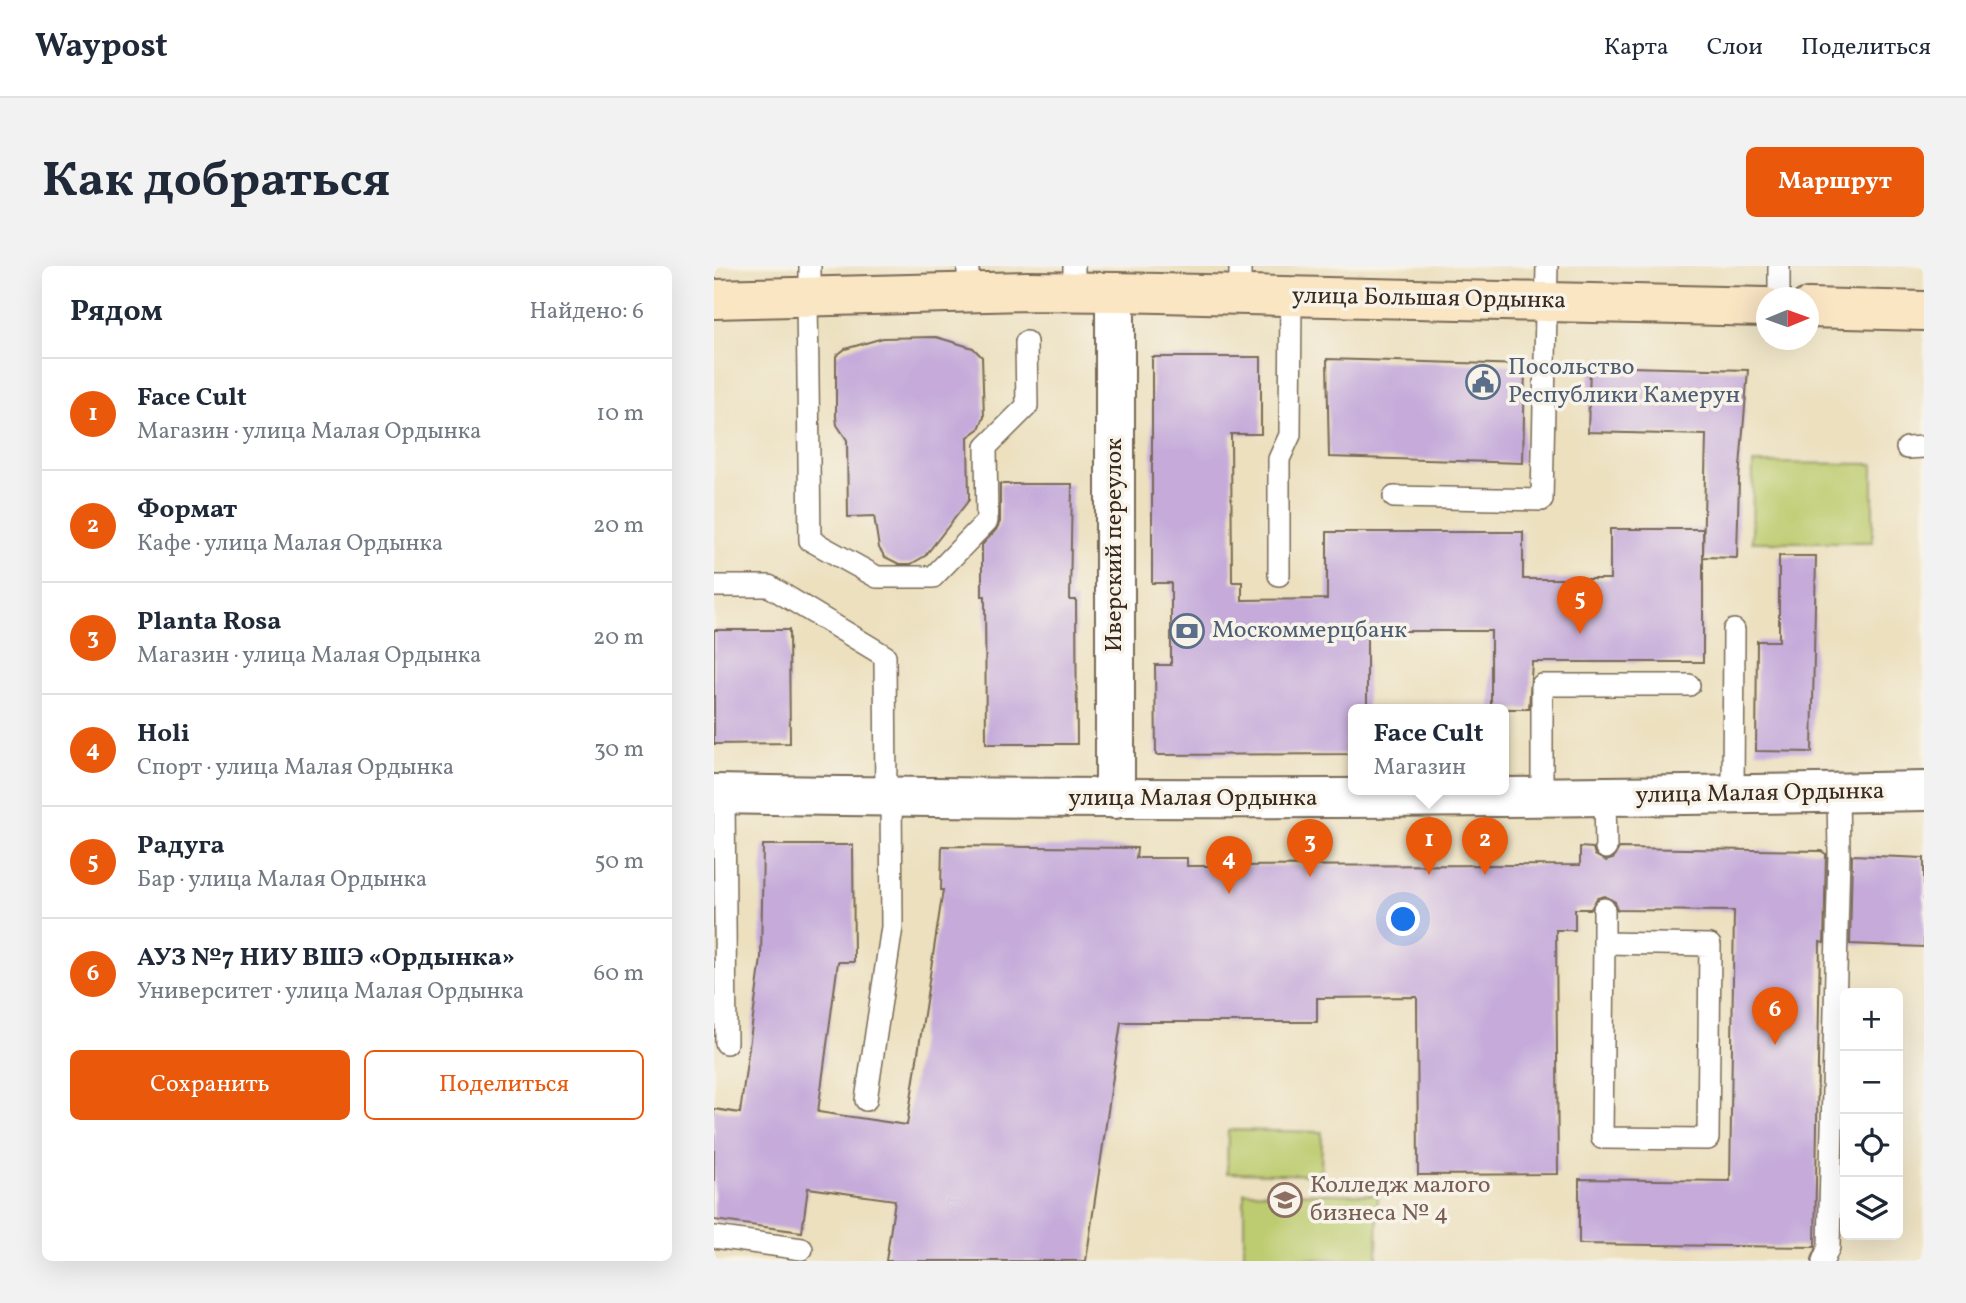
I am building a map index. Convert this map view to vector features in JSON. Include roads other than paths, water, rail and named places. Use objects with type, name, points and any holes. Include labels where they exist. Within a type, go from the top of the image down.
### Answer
[{"type":"main road","name":"улица Большая Ордынка","points":[[714,299],[809,287],[968,279],[1074,279],[1115,292],[1240,280],[1291,295],[1546,284],[1756,306]]},
{"type":"main road","points":[[1819,308],[1924,311]]},
{"type":"street","name":"Иверский переулок","points":[[1115,292],[1115,799]]},
{"type":"street","name":"улица Малая Ордынка","points":[[719,794],[1115,799],[1605,797],[1924,791]]},
{"type":"lane","points":[[1779,266],[1779,287]]},
{"type":"lane","points":[[1394,496],[1542,500],[1546,284]]},
{"type":"lane","points":[[809,287],[810,540],[877,577],[933,577],[987,521],[986,447],[1027,406],[1026,342]]},
{"type":"lane","points":[[1279,575],[1279,459],[1290,435],[1291,295]]},
{"type":"lane","points":[[714,586],[769,586],[885,656],[892,927],[866,1100]]},
{"type":"lane","points":[[1733,794],[1734,630]]},
{"type":"lane","points":[[1542,797],[1542,685],[1689,685]]},
{"type":"lane","points":[[1823,1261],[1829,1247],[1839,854],[1838,793]]},
{"type":"lane","points":[[719,794],[726,1043]]},
{"type":"lane","points":[[1605,797],[1606,848]]},
{"type":"lane","points":[[1604,909],[1602,1138],[1708,1139],[1710,945],[1604,943]]},
{"type":"lane","points":[[714,1237],[802,1249]]},
{"type":"place","name":"Посольство Республики Камерун","points":[[1483,382]]},
{"type":"place","name":"Москоммерцбанк","points":[[1187,631]]},
{"type":"place","name":"Радуга","points":[[1580,634]]},
{"type":"place","name":"Face Cult","points":[[1429,875]]},
{"type":"place","name":"Формат","points":[[1485,875]]},
{"type":"place","name":"Planta Rosa","points":[[1310,877]]},
{"type":"place","name":"Holi","points":[[1229,894]]},
{"type":"place","name":"АУЗ №7 НИУ ВШЭ «Ордынка»","points":[[1775,1045]]},
{"type":"place","name":"Колледж малого бизнеса № 4","points":[[1285,1200]]}]
